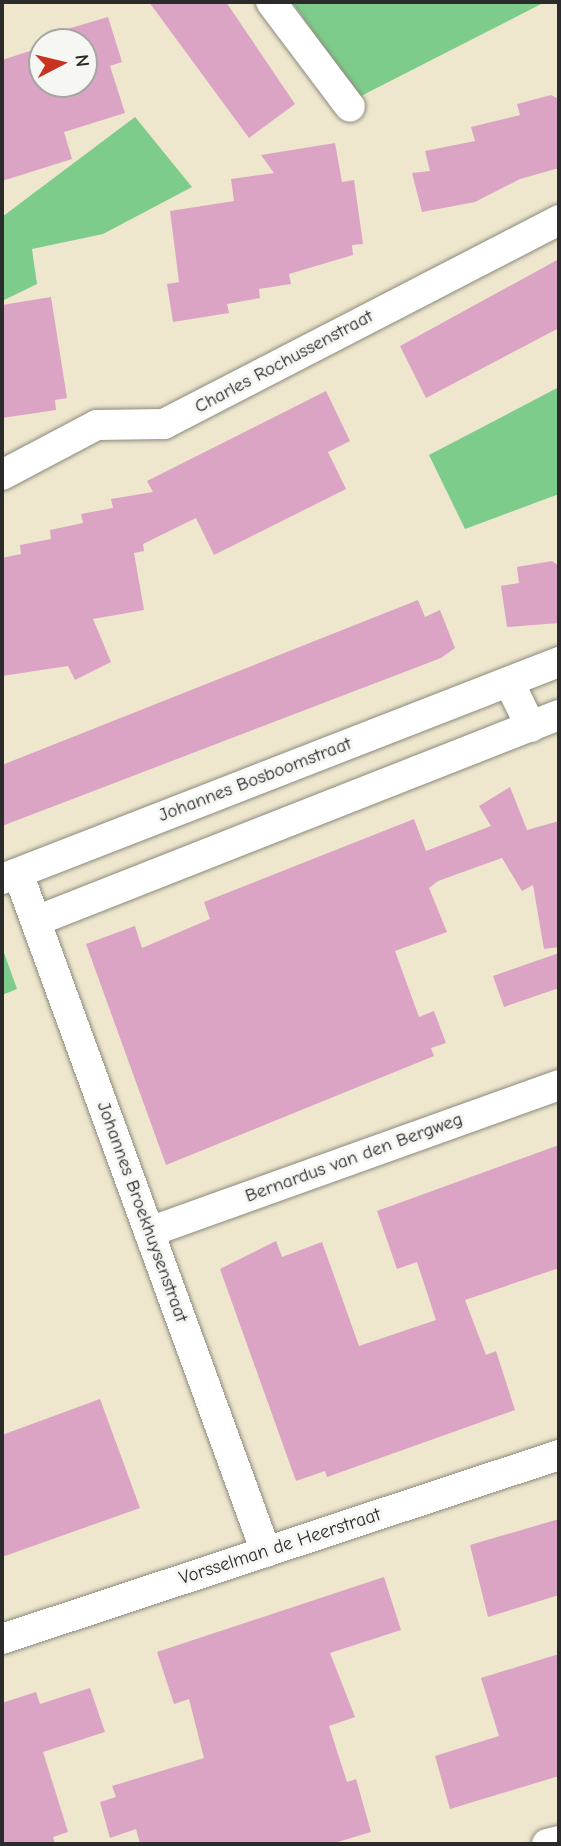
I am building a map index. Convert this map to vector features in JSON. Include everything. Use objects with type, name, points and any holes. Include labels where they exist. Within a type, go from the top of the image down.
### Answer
[{"type":"street","points":[[271,2],[350,107]]},
{"type":"street","name":"Charles Rochussenstraat","points":[[2,475],[97,425],[164,424],[559,220]]},
{"type":"street","name":"Johannes Bosboomstraat","points":[[10,876],[559,662]]},
{"type":"street","points":[[509,682],[531,727]]},
{"type":"street","points":[[36,921],[559,715]]},
{"type":"street","name":"Johannes Broekhuysenstraat","points":[[10,876],[36,921],[266,1552]]},
{"type":"street","name":"Bernardus van den Bergweg","points":[[149,1232],[559,1085]]},
{"type":"street","name":"Vorsselman de Heerstraat","points":[[2,1639],[559,1455]]},
{"type":"street","points":[[547,1844],[559,1840]]},
{"type":"green space","points":[[292,2],[545,2],[359,97]]},
{"type":"green space","points":[[135,117],[192,187],[103,234],[32,249],[37,284],[2,301],[2,217]]},
{"type":"green space","points":[[559,387],[559,494],[465,529],[429,455]]},
{"type":"green space","points":[[2,947],[17,989],[2,995]]},
{"type":"building","points":[[149,2],[226,2],[295,104],[249,138]]},
{"type":"building","points":[[108,17],[122,62],[110,66],[125,113],[64,132],[72,159],[2,181],[2,60],[28,52],[28,98],[98,98],[98,28],[71,28]]},
{"type":"building","points":[[551,95],[559,99],[559,168],[520,179],[475,202],[422,212],[412,173],[430,171],[425,151],[475,141],[471,127],[520,115],[517,104]]},
{"type":"building","points":[[335,143],[342,182],[354,180],[363,244],[352,245],[353,255],[289,274],[291,284],[259,289],[260,298],[227,304],[229,313],[173,322],[167,284],[179,282],[170,211],[234,201],[231,179],[274,173],[261,155]]},
{"type":"building","points":[[559,259],[559,328],[426,398],[400,346]]},
{"type":"building","points":[[51,297],[67,398],[55,400],[56,410],[2,418],[2,305]]},
{"type":"building","points":[[326,391],[350,441],[328,452],[346,489],[214,555],[196,518],[143,544],[144,551],[134,553],[144,610],[93,619],[111,662],[75,680],[68,666],[2,676],[2,558],[21,554],[20,545],[51,539],[50,530],[83,523],[81,514],[113,508],[111,499],[153,492],[147,481]]},
{"type":"building","points":[[552,561],[559,566],[559,623],[507,627],[501,586],[519,583],[517,567]]},
{"type":"building","points":[[418,600],[425,617],[440,610],[455,648],[441,658],[2,826],[2,765]]},
{"type":"building","points":[[510,787],[527,830],[559,821],[559,947],[544,949],[533,885],[522,891],[502,858],[438,881],[429,888],[447,932],[395,951],[419,1017],[434,1011],[446,1043],[431,1048],[434,1056],[166,1165],[86,944],[135,926],[142,948],[210,919],[204,902],[414,819],[426,851],[491,826],[479,806]]},
{"type":"building","points":[[559,953],[559,988],[504,1007],[493,976]]},
{"type":"building","points":[[559,1145],[559,1268],[465,1300],[486,1355],[496,1351],[515,1410],[327,1477],[325,1471],[296,1481],[220,1269],[276,1241],[282,1257],[322,1242],[359,1346],[436,1320],[417,1262],[397,1269],[377,1211]]},
{"type":"building","points":[[100,1399],[140,1508],[2,1557],[2,1435]]},
{"type":"building","points":[[559,1519],[559,1595],[488,1617],[470,1545]]},
{"type":"building","points":[[384,1577],[401,1630],[330,1653],[355,1717],[329,1726],[347,1782],[356,1779],[371,1832],[331,1844],[140,1844],[136,1829],[110,1838],[100,1802],[116,1797],[112,1786],[204,1758],[189,1699],[174,1704],[157,1652]]},
{"type":"building","points":[[559,1654],[559,1776],[450,1809],[435,1756],[499,1736],[481,1678]]},
{"type":"building","points":[[90,1688],[105,1732],[43,1752],[68,1832],[53,1837],[55,1844],[2,1844],[2,1703],[36,1692],[40,1704]]}]
